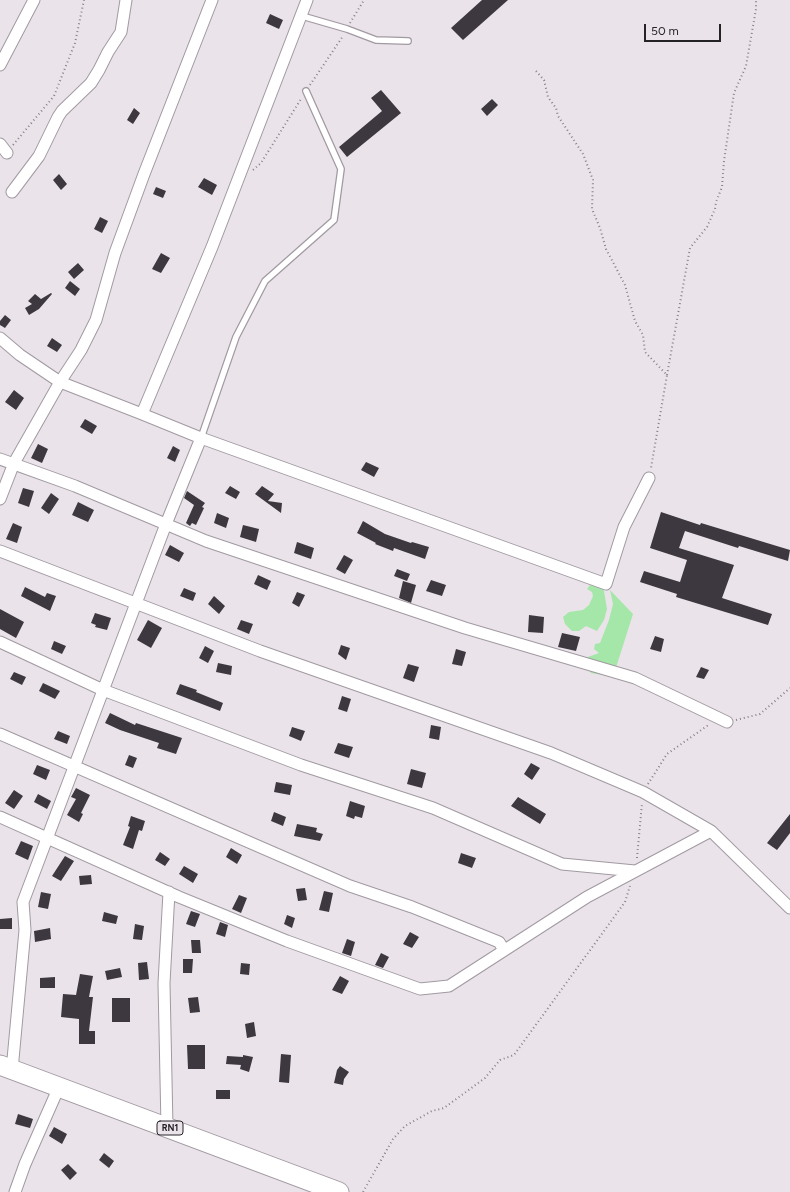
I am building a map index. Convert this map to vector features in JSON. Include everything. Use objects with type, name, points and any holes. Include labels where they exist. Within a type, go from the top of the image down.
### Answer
[{"type":"highway","name":"RN1","points":[[6,1067],[339,1192]]},
{"type":"street","points":[[0,65],[34,0]]},
{"type":"street","points":[[12,192],[39,156],[62,111],[91,83],[99,70],[108,52],[121,32],[126,0]]},
{"type":"street","points":[[0,499],[14,463],[60,382],[82,350],[96,320],[115,253],[144,174],[212,0]]},
{"type":"street","points":[[142,414],[212,247],[308,0]]},
{"type":"street","points":[[0,144],[7,153]]},
{"type":"street","points":[[0,338],[20,355],[60,382],[201,438],[606,584],[624,527],[649,478]]},
{"type":"street","points":[[6,1067],[25,930],[24,902],[166,524],[201,438]]},
{"type":"street","points":[[0,459],[75,486],[206,541],[465,628],[635,678],[727,722]]},
{"type":"street","points":[[0,551],[260,651],[551,753],[643,792],[711,831],[790,908]]},
{"type":"street","points":[[0,642],[103,690],[301,765],[434,808],[562,864],[635,871]]},
{"type":"street","points":[[0,734],[350,886],[412,907],[499,942],[504,950]]},
{"type":"street","points":[[0,817],[48,837],[168,892],[287,941],[420,989],[449,986],[587,897],[711,831]]},
{"type":"street","points":[[167,1127],[164,983],[168,892]]},
{"type":"street","points":[[15,1192],[25,1164],[59,1087]]},
{"type":"lane","points":[[302,16],[347,28],[376,40],[408,41]]},
{"type":"lane","points":[[201,438],[236,337],[265,281],[334,220],[340,169],[306,91]]},
{"type":"path","points":[[7,153],[54,96],[75,43],[84,0]]},
{"type":"path","points":[[649,478],[690,248],[707,227],[716,209],[716,202],[722,187],[734,93],[746,66],[756,9],[756,0]]},
{"type":"path","points":[[536,71],[544,80],[548,97],[556,108],[558,116],[583,154],[593,180],[592,210],[600,228],[606,249],[625,285],[635,321],[643,335],[645,352],[667,375]]},
{"type":"path","points":[[363,1192],[393,1139],[405,1126],[432,1111],[444,1108],[485,1078],[500,1060],[514,1054],[625,902],[635,871],[643,792],[667,754],[707,726],[760,714],[790,688]]},
{"type":"green space","points":[[590,585],[602,587],[604,591],[607,609],[604,620],[597,631],[586,626],[579,631],[572,631],[565,624],[563,617],[569,612],[583,610],[589,605],[593,596],[592,592],[587,589]]},
{"type":"green space","points":[[610,590],[633,614],[613,677],[591,673],[586,667],[585,658],[599,653],[594,649],[595,644],[600,643],[609,620],[613,604]]},
{"type":"building","points":[[482,0],[508,0],[463,40],[451,28]]},
{"type":"building","points":[[270,14],[283,20],[279,29],[266,23]]},
{"type":"building","points":[[381,90],[401,113],[347,157],[339,147],[382,111],[371,98]]},
{"type":"building","points":[[492,99],[498,105],[487,116],[481,109]]},
{"type":"building","points":[[134,108],[140,113],[133,124],[127,120]]},
{"type":"building","points":[[59,174],[67,184],[61,190],[53,180]]},
{"type":"building","points":[[204,178],[217,185],[212,195],[198,187]]},
{"type":"building","points":[[156,187],[166,191],[163,198],[153,194]]},
{"type":"building","points":[[100,217],[108,221],[102,233],[94,229]]},
{"type":"building","points":[[161,253],[170,258],[161,273],[152,269]]},
{"type":"building","points":[[78,263],[84,270],[74,279],[68,272]]},
{"type":"building","points":[[70,281],[80,289],[75,296],[65,288]]},
{"type":"building","points":[[51,293],[52,294],[39,309],[29,315],[25,308],[32,304],[28,301],[35,294],[41,299]]},
{"type":"building","points":[[5,315],[11,320],[5,328],[0,325],[0,321]]},
{"type":"building","points":[[52,338],[62,345],[57,352],[47,346]]},
{"type":"building","points":[[14,390],[24,398],[16,410],[5,402]]},
{"type":"building","points":[[85,419],[97,426],[92,434],[80,427]]},
{"type":"building","points":[[38,444],[48,449],[42,463],[31,458]]},
{"type":"building","points":[[173,446],[180,450],[175,462],[167,458]]},
{"type":"building","points":[[366,462],[379,468],[374,477],[361,470]]},
{"type":"building","points":[[230,486],[240,492],[236,499],[225,493]]},
{"type":"building","points":[[262,486],[274,494],[268,501],[282,503],[281,513],[255,494]]},
{"type":"building","points":[[23,488],[34,491],[29,507],[18,503]]},
{"type":"building","points":[[187,491],[205,503],[202,507],[204,508],[196,525],[192,523],[190,526],[186,523],[194,505],[184,498]]},
{"type":"building","points":[[51,493],[59,499],[49,514],[41,508]]},
{"type":"building","points":[[78,502],[94,510],[88,522],[72,515]]},
{"type":"building","points":[[661,512],[700,525],[701,523],[790,550],[788,561],[739,546],[738,548],[685,531],[679,548],[734,565],[722,598],[772,614],[768,625],[676,597],[677,594],[640,582],[644,571],[680,582],[687,560],[650,548]]},
{"type":"building","points":[[217,513],[229,518],[226,528],[214,523]]},
{"type":"building","points":[[363,521],[385,534],[411,543],[429,547],[425,559],[394,548],[393,551],[375,544],[376,543],[357,533]]},
{"type":"building","points":[[13,523],[22,527],[17,543],[6,539]]},
{"type":"building","points":[[243,525],[259,529],[256,542],[240,537]]},
{"type":"building","points":[[297,542],[314,548],[311,559],[294,553]]},
{"type":"building","points":[[170,545],[184,553],[179,562],[165,555]]},
{"type":"building","points":[[344,555],[353,560],[345,574],[336,569]]},
{"type":"building","points":[[397,569],[410,574],[407,581],[394,576]]},
{"type":"building","points":[[258,575],[271,581],[267,590],[254,584]]},
{"type":"building","points":[[431,580],[446,585],[442,596],[426,591]]},
{"type":"building","points":[[403,581],[416,585],[411,603],[399,598]]},
{"type":"building","points":[[25,587],[45,597],[47,593],[56,596],[50,611],[21,596]]},
{"type":"building","points":[[184,588],[196,593],[193,601],[180,596]]},
{"type":"building","points":[[297,592],[305,595],[299,607],[292,603]]},
{"type":"building","points":[[214,596],[225,606],[219,614],[208,604]]},
{"type":"building","points":[[0,609],[24,622],[16,638],[0,629]]},
{"type":"building","points":[[95,613],[111,618],[107,630],[95,627],[96,625],[91,623]]},
{"type":"building","points":[[529,615],[544,617],[543,633],[528,632]]},
{"type":"building","points":[[148,620],[162,628],[151,648],[137,640]]},
{"type":"building","points":[[241,620],[253,624],[249,634],[237,629]]},
{"type":"building","points":[[562,633],[580,637],[576,651],[558,647]]},
{"type":"building","points":[[655,636],[664,639],[661,652],[650,649]]},
{"type":"building","points":[[54,641],[66,646],[62,654],[51,649]]},
{"type":"building","points":[[341,645],[350,648],[346,660],[338,654]]},
{"type":"building","points":[[205,646],[214,651],[208,663],[199,658]]},
{"type":"building","points":[[456,649],[466,652],[462,666],[452,664]]},
{"type":"building","points":[[218,663],[232,666],[231,675],[216,672]]},
{"type":"building","points":[[408,664],[419,667],[414,682],[403,678]]},
{"type":"building","points":[[701,667],[709,670],[704,679],[696,677]]},
{"type":"building","points":[[14,672],[26,677],[22,685],[10,679]]},
{"type":"building","points":[[43,683],[60,691],[55,699],[39,691]]},
{"type":"building","points":[[180,684],[197,690],[196,692],[223,703],[220,711],[176,694]]},
{"type":"building","points":[[342,696],[351,699],[347,712],[338,709]]},
{"type":"building","points":[[110,713],[135,725],[136,723],[182,738],[176,754],[157,748],[159,743],[120,730],[105,723]]},
{"type":"building","points":[[431,725],[441,727],[439,740],[429,738]]},
{"type":"building","points":[[292,727],[305,731],[301,741],[289,736]]},
{"type":"building","points":[[58,731],[70,736],[67,744],[54,739]]},
{"type":"building","points":[[338,743],[353,747],[349,758],[334,753]]},
{"type":"building","points":[[129,755],[137,758],[133,768],[125,765]]},
{"type":"building","points":[[531,763],[540,768],[532,780],[524,774]]},
{"type":"building","points":[[37,765],[50,770],[46,780],[33,774]]},
{"type":"building","points":[[411,769],[426,773],[422,788],[407,784]]},
{"type":"building","points":[[276,782],[292,785],[290,795],[274,792]]},
{"type":"building","points":[[76,788],[90,795],[81,813],[83,814],[79,822],[67,815],[76,799],[71,797]]},
{"type":"building","points":[[14,790],[23,796],[14,809],[5,803]]},
{"type":"building","points":[[38,794],[51,801],[47,809],[34,802]]},
{"type":"building","points":[[518,797],[546,814],[540,824],[511,806]]},
{"type":"building","points":[[350,801],[365,806],[362,818],[355,816],[354,819],[346,816]]},
{"type":"building","points":[[274,812],[286,817],[283,826],[271,821]]},
{"type":"building","points":[[790,814],[790,833],[777,850],[767,843]]},
{"type":"building","points":[[131,816],[145,821],[142,831],[139,830],[133,849],[123,845],[130,827],[128,826]]},
{"type":"building","points":[[297,824],[317,828],[316,832],[323,834],[320,841],[294,836]]},
{"type":"building","points":[[21,841],[33,846],[28,860],[15,854]]},
{"type":"building","points":[[231,848],[242,855],[237,864],[226,857]]},
{"type":"building","points":[[160,852],[170,859],[165,866],[155,860]]},
{"type":"building","points":[[461,853],[476,858],[472,868],[458,863]]},
{"type":"building","points":[[65,856],[74,861],[61,881],[52,876]]},
{"type":"building","points":[[184,866],[198,874],[193,883],[179,874]]},
{"type":"building","points":[[91,875],[92,884],[80,885],[79,876]]},
{"type":"building","points":[[305,888],[307,900],[298,901],[296,889]]},
{"type":"building","points":[[324,891],[333,893],[329,912],[319,910]]},
{"type":"building","points":[[41,892],[51,894],[48,909],[38,907]]},
{"type":"building","points":[[239,895],[247,898],[241,913],[232,909]]},
{"type":"building","points":[[191,911],[200,914],[195,927],[186,924]]},
{"type":"building","points":[[104,912],[118,916],[116,924],[102,921]]},
{"type":"building","points":[[287,915],[295,918],[292,928],[284,924]]},
{"type":"building","points":[[12,918],[12,929],[0,929],[0,919]]},
{"type":"building","points":[[220,922],[228,925],[225,937],[216,934]]},
{"type":"building","points":[[135,924],[144,926],[142,940],[133,939]]},
{"type":"building","points":[[50,928],[51,939],[35,942],[34,931]]},
{"type":"building","points":[[410,932],[419,937],[412,948],[403,944]]},
{"type":"building","points":[[347,939],[355,942],[351,956],[342,953]]},
{"type":"building","points":[[191,940],[200,940],[201,953],[192,953]]},
{"type":"building","points":[[381,953],[389,957],[383,968],[375,965]]},
{"type":"building","points":[[183,959],[193,959],[192,973],[183,973]]},
{"type":"building","points":[[147,962],[149,979],[139,980],[138,963]]},
{"type":"building","points":[[241,963],[250,964],[249,975],[240,974]]},
{"type":"building","points":[[120,968],[122,977],[107,980],[105,971]]},
{"type":"building","points":[[80,974],[93,976],[89,997],[93,997],[89,1031],[95,1031],[95,1044],[79,1044],[79,1019],[61,1017],[63,994],[76,995]]},
{"type":"building","points":[[340,976],[349,981],[342,994],[332,990]]},
{"type":"building","points":[[55,977],[55,988],[40,988],[40,978]]},
{"type":"building","points":[[198,997],[200,1012],[190,1013],[188,998]]},
{"type":"building","points":[[112,998],[130,998],[130,1022],[112,1022]]},
{"type":"building","points":[[254,1022],[256,1036],[247,1038],[245,1024]]},
{"type":"building","points":[[187,1045],[205,1045],[205,1069],[188,1069]]},
{"type":"building","points":[[281,1054],[291,1055],[289,1083],[279,1082]]},
{"type":"building","points":[[243,1055],[253,1057],[249,1072],[240,1069],[241,1065],[226,1064],[227,1056],[243,1057]]},
{"type":"building","points":[[340,1066],[349,1072],[344,1079],[343,1085],[334,1083],[337,1070]]},
{"type":"building","points":[[216,1090],[230,1090],[230,1099],[216,1099]]},
{"type":"building","points":[[18,1114],[33,1119],[30,1128],[15,1124]]},
{"type":"building","points":[[54,1127],[67,1134],[62,1144],[49,1136]]},
{"type":"building","points":[[104,1153],[114,1161],[109,1168],[99,1160]]},
{"type":"building","points":[[68,1164],[77,1173],[70,1180],[61,1170]]}]
